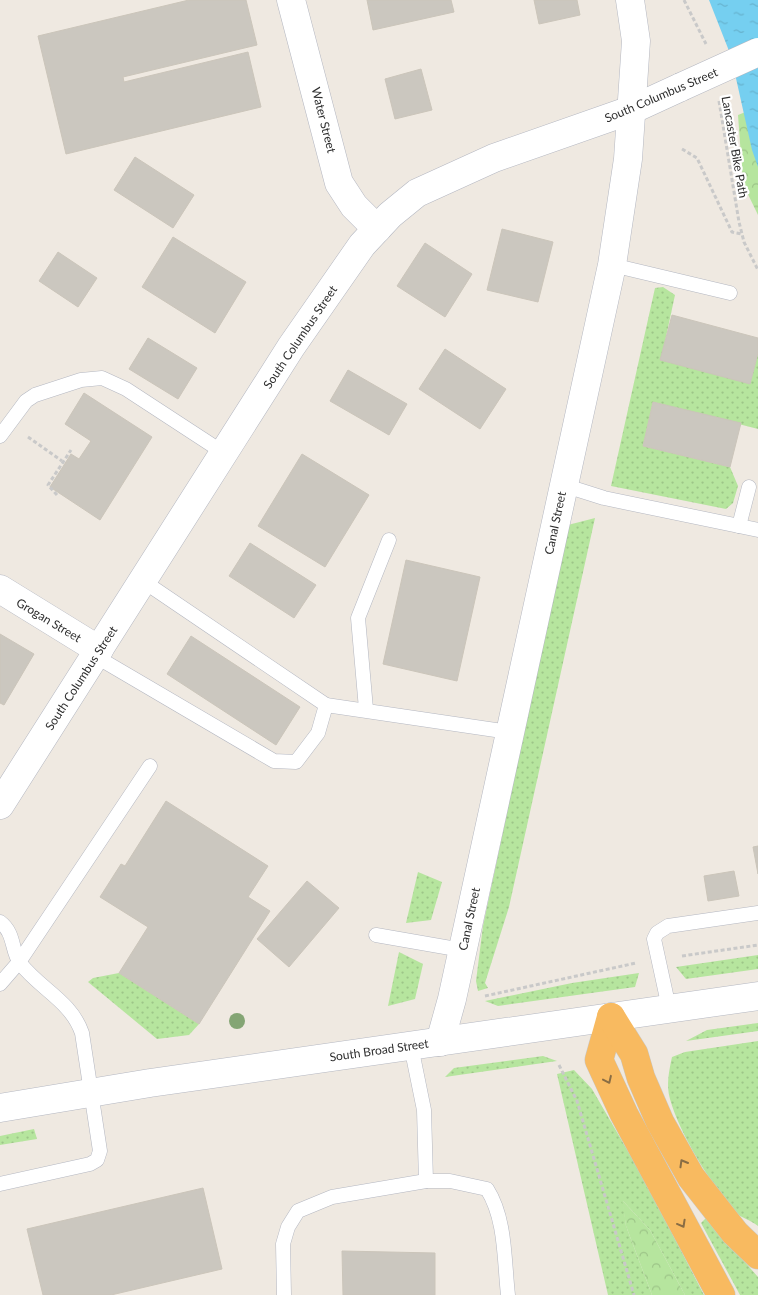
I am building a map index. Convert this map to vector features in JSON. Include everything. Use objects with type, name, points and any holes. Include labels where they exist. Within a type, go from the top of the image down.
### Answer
[{"type":"highway","points":[[611,1017],[634,1054],[641,1078],[660,1122],[691,1177],[735,1233],[758,1255]]},
{"type":"highway","points":[[611,1017],[599,1060],[624,1114],[721,1295]]},
{"type":"street","name":"Water Street","points":[[291,0],[339,183],[354,206],[377,229]]},
{"type":"street","name":"Canal Street","points":[[440,1042],[462,950],[612,266],[628,159],[636,41],[630,0]]},
{"type":"street","name":"South Columbus Street","points":[[0,805],[291,346],[362,245],[377,229],[417,193],[494,158],[631,110],[758,52]]},
{"type":"street","name":"Grogan Street","points":[[0,589],[97,653]]},
{"type":"street","name":"South Broad Street","points":[[0,1108],[92,1092],[758,996]]},
{"type":"lane","points":[[612,266],[730,293]]},
{"type":"lane","points":[[0,436],[26,401],[35,395],[81,380],[102,378],[126,389],[224,452]]},
{"type":"lane","points":[[563,485],[604,498],[758,530]]},
{"type":"lane","points":[[739,526],[749,487]]},
{"type":"lane","points":[[366,709],[358,618],[389,540]]},
{"type":"lane","points":[[143,581],[326,705],[366,709],[509,732]]},
{"type":"lane","points":[[97,653],[274,761],[296,762],[318,733],[326,705]]},
{"type":"lane","points":[[0,984],[19,962],[150,766]]},
{"type":"lane","points":[[669,1008],[654,939],[661,928],[758,913]]},
{"type":"lane","points":[[0,922],[10,933],[19,962],[71,1010],[78,1021],[82,1033],[92,1092],[100,1151],[97,1160],[90,1164],[0,1184]]},
{"type":"lane","points":[[376,935],[462,950]]},
{"type":"lane","points":[[411,1046],[424,1110],[426,1181]]},
{"type":"lane","points":[[284,1295],[283,1244],[288,1227],[298,1211],[332,1197],[426,1181],[450,1181],[487,1189],[495,1202],[500,1223],[508,1295]]},
{"type":"path","points":[[684,0],[706,44],[708,53]]},
{"type":"path","name":"Lancaster Bike Path","points":[[718,98],[742,234],[758,270]]},
{"type":"path","points":[[682,148],[696,158],[732,232],[742,234]]},
{"type":"path","points":[[11,423],[62,461]]},
{"type":"path","points":[[57,495],[48,485],[70,450]]},
{"type":"path","points":[[485,996],[658,959],[758,945]]},
{"type":"path","points":[[559,1065],[577,1101],[634,1295]]},
{"type":"green space","points":[[758,107],[758,215],[743,184],[738,115]]},
{"type":"green space","points":[[663,287],[675,295],[661,360],[750,383],[758,353],[758,429],[653,402],[643,446],[730,467],[738,486],[733,503],[726,509],[611,486],[655,288]]},
{"type":"green space","points":[[595,518],[509,907],[485,983],[488,988],[478,991],[476,981],[483,926],[568,525]]},
{"type":"green space","points":[[418,872],[442,882],[431,920],[406,923]]},
{"type":"green space","points":[[399,952],[423,964],[415,999],[388,1006]]},
{"type":"green space","points":[[758,955],[758,969],[686,979],[676,967]]},
{"type":"green space","points":[[119,973],[199,1024],[189,1035],[157,1039],[88,982],[93,978]]},
{"type":"green space","points":[[639,973],[635,987],[498,1006],[485,1001],[572,983]]},
{"type":"green space","points":[[758,1023],[758,1031],[686,1041],[707,1030]]},
{"type":"green space","points":[[758,1041],[758,1226],[735,1212],[707,1174],[688,1143],[674,1113],[668,1083],[672,1057],[685,1052]]},
{"type":"green space","points":[[543,1056],[557,1061],[445,1077],[454,1068]]},
{"type":"green space","points":[[574,1070],[592,1089],[644,1179],[704,1295],[685,1295],[650,1230],[623,1201],[626,1226],[652,1295],[608,1295],[557,1074]]},
{"type":"green space","points":[[34,1129],[37,1139],[0,1145],[0,1136]]},
{"type":"green space","points":[[622,1200],[650,1230],[685,1295],[652,1295],[626,1226]]},
{"type":"green space","points":[[706,1218],[758,1277],[758,1295],[740,1295],[701,1223]]},
{"type":"water","points":[[709,0],[758,0],[758,167],[752,150],[731,56]]},
{"type":"building","points":[[189,0],[246,0],[257,45],[123,77],[124,82],[248,52],[261,107],[66,154],[38,36]]},
{"type":"building","points":[[367,0],[451,0],[454,12],[373,30]]},
{"type":"building","points":[[534,0],[577,0],[580,15],[539,24]]},
{"type":"building","points":[[421,69],[432,110],[395,119],[385,79]]},
{"type":"building","points":[[135,157],[194,195],[173,228],[114,190]]},
{"type":"building","points":[[502,229],[553,242],[538,302],[487,290]]},
{"type":"building","points":[[173,237],[246,282],[215,333],[142,287]]},
{"type":"building","points":[[425,243],[472,274],[445,317],[397,286]]},
{"type":"building","points":[[58,252],[97,278],[78,307],[39,281]]},
{"type":"building","points":[[672,315],[758,338],[758,353],[750,384],[660,360]]},
{"type":"building","points":[[148,338],[197,368],[178,399],[129,369]]},
{"type":"building","points":[[445,349],[506,389],[480,429],[419,389]]},
{"type":"building","points":[[348,370],[407,404],[389,435],[330,401]]},
{"type":"building","points":[[84,393],[152,437],[100,520],[50,487],[71,454],[79,459],[91,441],[65,424]]},
{"type":"building","points":[[653,402],[741,423],[730,467],[643,446]]},
{"type":"building","points":[[302,454],[369,495],[325,567],[258,526]]},
{"type":"building","points":[[250,543],[316,585],[294,618],[229,576]]},
{"type":"building","points":[[406,560],[480,577],[457,681],[383,664]]},
{"type":"building","points":[[0,634],[34,654],[4,705],[0,703]]},
{"type":"building","points":[[191,636],[300,707],[276,745],[167,674]]},
{"type":"building","points":[[166,801],[268,866],[248,897],[270,911],[199,1024],[119,973],[148,927],[100,897],[121,864],[125,866]]},
{"type":"building","points":[[758,846],[758,874],[753,847]]},
{"type":"building","points":[[734,871],[739,896],[708,901],[704,876]]},
{"type":"building","points":[[307,881],[339,908],[289,967],[257,939]]},
{"type":"building","points":[[203,1188],[222,1269],[111,1295],[43,1295],[27,1229]]},
{"type":"building","points":[[342,1251],[435,1253],[435,1295],[343,1295]]}]
